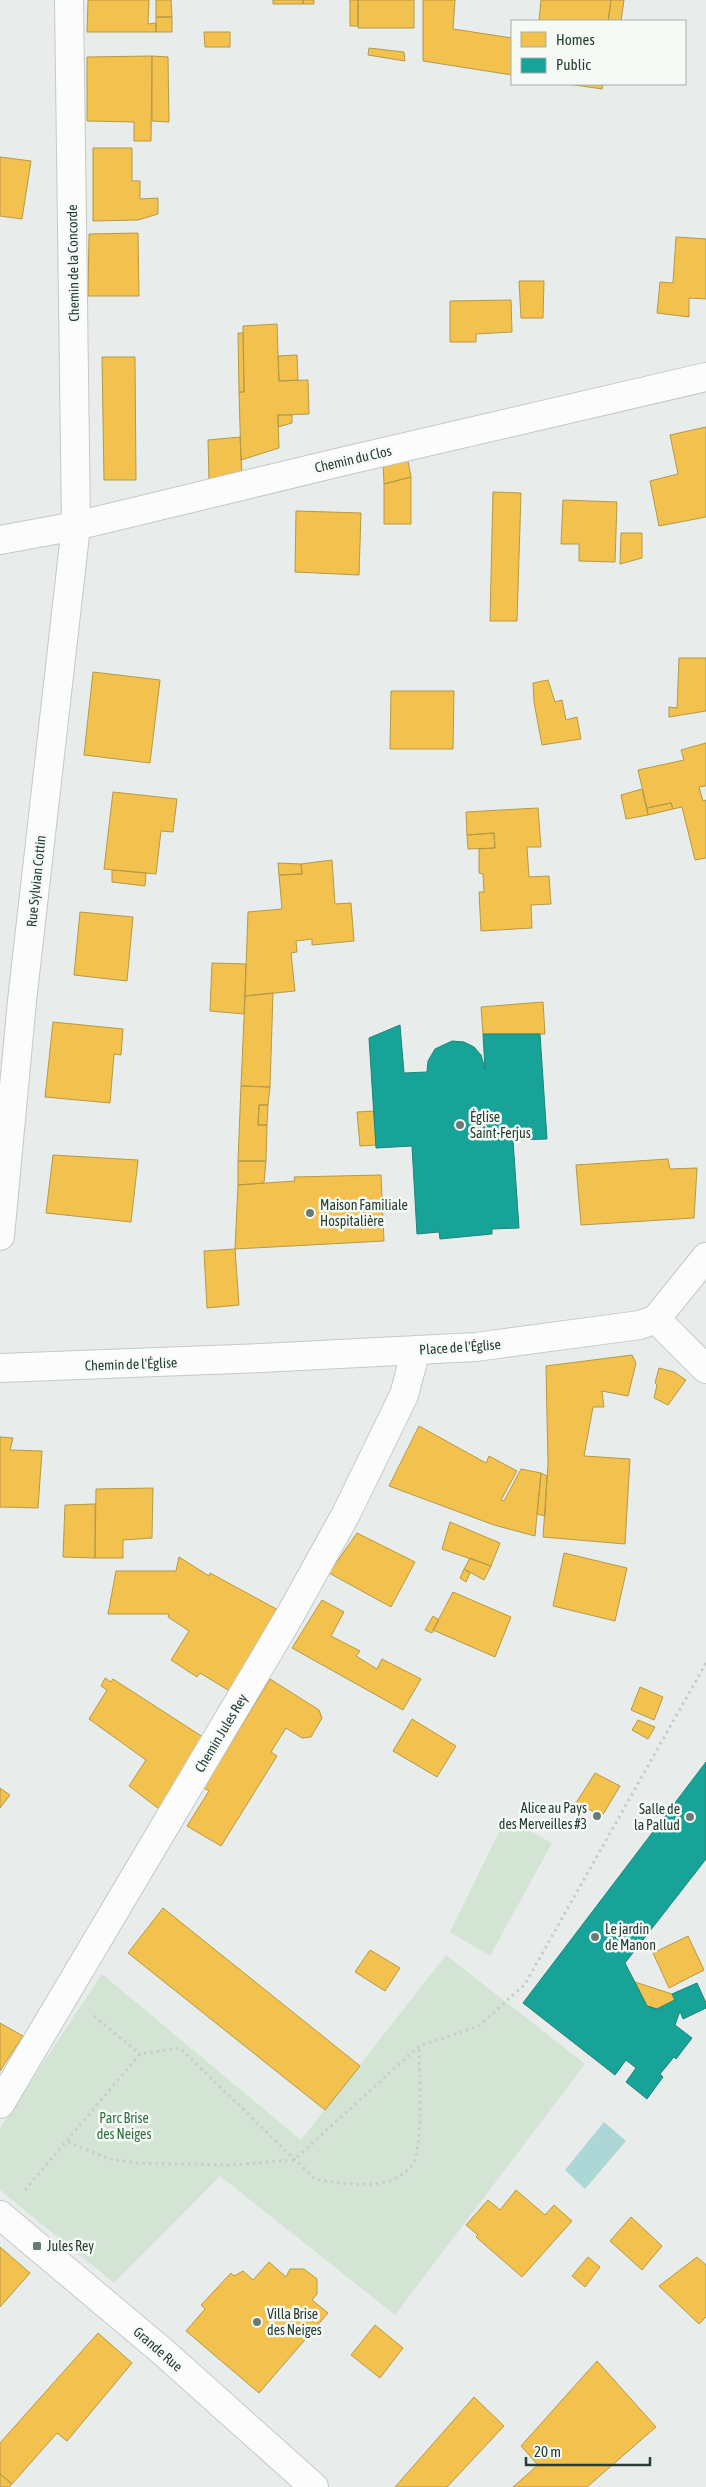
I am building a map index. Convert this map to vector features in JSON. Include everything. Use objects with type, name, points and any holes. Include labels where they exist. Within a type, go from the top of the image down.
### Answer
[{"type":"street","name":"Chemin de la Concorde","points":[[69,0],[76,526]]},
{"type":"street","name":"Chemin du Clos","points":[[0,540],[76,526],[706,377]]},
{"type":"street","name":"Rue Sylvian Cottin","points":[[0,1236],[22,1001],[76,526]]},
{"type":"street","points":[[706,1257],[656,1319],[706,1369]]},
{"type":"street","name":"Place de l'Église","points":[[262,1358],[416,1350],[553,1338],[640,1326],[656,1319]]},
{"type":"street","name":"Chemin Jules Rey","points":[[0,2104],[289,1617],[346,1514],[404,1395],[416,1350]]},
{"type":"street","name":"Chemin de l'Église","points":[[0,1368],[262,1358]]},
{"type":"street","name":"Grande Rue","points":[[0,2216],[162,2351],[314,2487]]},
{"type":"path","points":[[68,2142],[110,2158],[137,2162],[231,2165],[294,2160],[419,2046],[479,2026],[524,1984],[706,1663]]},
{"type":"path","points":[[67,1994],[140,2054]]},
{"type":"path","points":[[23,2193],[68,2142],[140,2054],[180,2048],[315,2179],[337,2183],[379,2184],[397,2178],[413,2164],[419,2140],[419,2046]]},
{"type":"green space","points":[[506,1818],[552,1843],[490,1956],[450,1932]]},
{"type":"green space","name":"Parc Brise des Neiges","points":[[446,1955],[585,2064],[395,2315],[220,2176],[114,2283],[0,2190],[0,2128],[102,1974],[301,2140]]},
{"type":"water","points":[[604,2122],[626,2141],[585,2189],[565,2170]]},
{"type":"building: Homes","points":[[88,0],[149,0],[148,24],[156,23],[156,32],[87,32]]},
{"type":"building: Homes","points":[[156,0],[171,0],[172,17],[156,17]]},
{"type":"building: Homes","points":[[273,0],[303,0],[303,4],[273,4]]},
{"type":"building: Homes","points":[[303,0],[314,0],[314,4],[303,4]]},
{"type":"building: Homes","points":[[350,0],[358,0],[358,26],[350,26]]},
{"type":"building: Homes","points":[[358,0],[414,0],[414,28],[358,28]]},
{"type":"building: Homes","points":[[423,0],[455,0],[453,29],[511,38],[511,75],[423,61]]},
{"type":"building: Homes","points":[[541,0],[611,0],[608,20],[539,20]]},
{"type":"building: Homes","points":[[611,0],[624,0],[621,20],[608,20]]},
{"type":"building: Homes","points":[[156,17],[172,17],[172,32],[156,32]]},
{"type":"building: Homes","points":[[204,32],[230,32],[230,47],[205,47]]},
{"type":"building: Homes","points":[[369,48],[404,52],[405,61],[368,55]]},
{"type":"building: Homes","points":[[152,56],[168,57],[169,122],[152,121]]},
{"type":"building: Homes","points":[[152,56],[151,141],[134,141],[134,122],[87,121],[87,57]]},
{"type":"building: Homes","points":[[575,85],[603,85],[602,89]]},
{"type":"building: Homes","points":[[93,148],[132,148],[132,181],[140,181],[140,199],[158,198],[158,214],[138,220],[93,221]]},
{"type":"building: Homes","points":[[0,157],[31,161],[22,219],[0,216]]},
{"type":"building: Homes","points":[[138,233],[139,296],[88,296],[89,234]]},
{"type":"building: Homes","points":[[676,237],[706,239],[706,299],[689,298],[689,317],[657,313],[660,282],[673,283]]},
{"type":"building: Homes","points":[[519,281],[544,281],[543,318],[521,318]]},
{"type":"building: Homes","points":[[511,300],[512,332],[476,334],[476,342],[450,342],[450,301]]},
{"type":"building: Homes","points":[[277,324],[279,381],[308,380],[309,414],[278,415],[279,448],[241,460],[239,392],[244,392],[243,326]]},
{"type":"building: Homes","points":[[238,333],[243,333],[244,392],[239,392]]},
{"type":"building: Homes","points":[[297,355],[298,380],[279,381],[278,356]]},
{"type":"building: Homes","points":[[102,357],[135,357],[136,480],[104,480]]},
{"type":"building: Homes","points":[[278,415],[292,415],[292,423],[278,427]]},
{"type":"building: Homes","points":[[706,427],[706,517],[659,526],[650,481],[678,474],[670,435]]},
{"type":"building: Homes","points":[[240,437],[242,474],[209,481],[208,440]]},
{"type":"building: Homes","points":[[407,456],[411,477],[384,484],[383,462]]},
{"type":"building: Homes","points":[[411,477],[411,524],[384,524],[384,484]]},
{"type":"building: Homes","points":[[493,492],[521,493],[517,621],[490,621]]},
{"type":"building: Homes","points":[[563,500],[617,502],[615,562],[579,561],[579,544],[561,544]]},
{"type":"building: Homes","points":[[296,511],[361,513],[359,575],[295,572]]},
{"type":"building: Homes","points":[[621,533],[642,533],[642,558],[620,564]]},
{"type":"building: Homes","points":[[679,658],[706,658],[706,711],[669,717],[669,707],[677,708]]},
{"type":"building: Homes","points":[[93,672],[160,680],[150,763],[84,755]]},
{"type":"building: Homes","points":[[548,680],[555,702],[562,700],[566,720],[577,717],[581,739],[542,745],[534,702],[533,683]]},
{"type":"building: Homes","points":[[391,691],[454,691],[453,749],[390,749]]},
{"type":"building: Homes","points":[[706,743],[706,786],[699,787],[703,801],[706,800],[706,858],[695,860],[682,807],[673,809],[671,803],[647,808],[638,770],[684,760],[681,750]]},
{"type":"building: Homes","points":[[642,789],[648,815],[626,819],[621,795]]},
{"type":"building: Homes","points":[[113,792],[177,799],[173,832],[161,831],[156,874],[104,869]]},
{"type":"building: Homes","points":[[671,803],[673,809],[648,815],[647,808]]},
{"type":"building: Homes","points":[[538,808],[541,847],[527,847],[529,877],[549,876],[551,904],[531,905],[532,928],[481,931],[479,892],[484,892],[483,874],[479,873],[479,849],[495,848],[494,833],[467,835],[466,812]]},
{"type":"building: Homes","points":[[494,833],[495,848],[468,849],[467,835]]},
{"type":"building: Homes","points":[[332,860],[335,904],[351,903],[354,941],[312,945],[312,939],[296,941],[297,952],[291,953],[295,991],[245,996],[248,912],[282,909],[279,875],[302,874],[301,864]]},
{"type":"building: Homes","points":[[278,863],[301,864],[302,874],[279,875]]},
{"type":"building: Homes","points":[[112,870],[146,873],[145,886],[112,882]]},
{"type":"building: Homes","points":[[80,912],[133,917],[127,981],[74,975]]},
{"type":"building: Homes","points":[[212,963],[246,964],[244,1014],[210,1011]]},
{"type":"building: Homes","points":[[273,993],[270,1087],[241,1086],[245,996]]},
{"type":"building: Homes","points":[[543,1002],[545,1034],[483,1034],[481,1007]]},
{"type":"building: Homes","points":[[53,1022],[123,1029],[121,1055],[114,1054],[110,1103],[45,1097]]},
{"type":"building: Homes","points":[[241,1086],[270,1087],[268,1105],[259,1105],[258,1125],[267,1125],[266,1161],[238,1161]]},
{"type":"building: Homes","points":[[259,1105],[268,1105],[267,1125],[258,1125]]},
{"type":"building: Homes","points":[[374,1111],[377,1145],[360,1146],[357,1112]]},
{"type":"building: Homes","points":[[53,1155],[138,1160],[131,1222],[46,1213]]},
{"type":"building: Homes","points":[[668,1159],[670,1169],[697,1168],[694,1218],[581,1225],[576,1165]]},
{"type":"building: Homes","points":[[238,1161],[266,1161],[264,1183],[238,1185]]},
{"type":"building: Homes","name":"Maison Familiale Hospitalière","points":[[381,1175],[384,1241],[235,1249],[238,1185],[295,1181],[294,1177]]},
{"type":"building: Homes","points":[[235,1249],[239,1305],[207,1308],[204,1251]]},
{"type":"building: Homes","points":[[632,1355],[636,1363],[628,1396],[602,1391],[604,1407],[593,1407],[584,1456],[630,1459],[625,1544],[543,1537],[548,1465],[546,1366]]},
{"type":"building: Homes","points":[[659,1368],[674,1372],[686,1380],[668,1405],[654,1398]]},
{"type":"building: Homes","points":[[419,1426],[486,1463],[489,1456],[517,1471],[501,1500],[504,1501],[521,1469],[541,1473],[535,1536],[494,1525],[389,1486]]},
{"type":"building: Homes","points":[[0,1437],[13,1438],[10,1450],[42,1451],[38,1508],[0,1507]]},
{"type":"building: Homes","points":[[541,1473],[547,1476],[545,1516],[537,1514]]},
{"type":"building: Homes","points":[[153,1488],[152,1538],[123,1540],[123,1558],[95,1558],[96,1489]]},
{"type":"building: Homes","points":[[95,1504],[95,1558],[63,1557],[65,1505]]},
{"type":"building: Homes","points":[[450,1522],[500,1543],[491,1566],[442,1549]]},
{"type":"building: Homes","points":[[357,1533],[415,1562],[391,1607],[329,1573]]},
{"type":"building: Homes","points":[[564,1553],[627,1568],[615,1621],[553,1606]]},
{"type":"building: Homes","points":[[179,1557],[209,1576],[210,1573],[280,1611],[233,1693],[200,1673],[197,1677],[171,1660],[189,1631],[168,1617],[169,1614],[108,1614],[116,1571],[176,1571]]},
{"type":"building: Homes","points":[[470,1558],[491,1566],[484,1580],[464,1569]]},
{"type":"building: Homes","points":[[464,1569],[470,1573],[466,1582],[460,1578]]},
{"type":"building: Homes","points":[[453,1592],[511,1617],[495,1657],[433,1630]]},
{"type":"building: Homes","points":[[322,1600],[344,1612],[331,1636],[360,1651],[356,1656],[377,1669],[382,1659],[421,1679],[403,1710],[292,1648]]},
{"type":"building: Homes","points":[[433,1616],[439,1620],[432,1633],[425,1630]]},
{"type":"building: Homes","points":[[105,1678],[111,1682],[113,1679],[206,1739],[163,1812],[129,1786],[146,1760],[89,1719],[107,1690],[101,1686]]},
{"type":"building: Homes","points":[[270,1679],[319,1710],[322,1718],[311,1737],[302,1738],[286,1728],[271,1752],[277,1756],[221,1846],[187,1826],[209,1791],[204,1788]]},
{"type":"building: Homes","points":[[640,1687],[663,1697],[654,1720],[631,1710]]},
{"type":"building: Homes","points":[[412,1719],[456,1746],[437,1777],[393,1751]]},
{"type":"building: Homes","points":[[638,1720],[655,1727],[648,1739],[632,1730]]},
{"type":"building: Homes","points":[[595,1773],[620,1786],[602,1816],[576,1803]]},
{"type":"building: Homes","points":[[0,1788],[10,1795],[0,1808]]},
{"type":"building: Homes","points":[[163,1908],[360,2066],[325,2110],[128,1953]]},
{"type":"building: Homes","points":[[688,1936],[704,1970],[669,1988],[653,1953]]},
{"type":"building: Homes","points":[[370,1950],[400,1968],[385,1991],[355,1972]]},
{"type":"building: Homes","points":[[635,1982],[672,1994],[675,2000],[657,2009],[647,2006]]},
{"type":"building: Homes","points":[[0,2023],[23,2036],[0,2071]]},
{"type":"building: Homes","points":[[516,2190],[545,2215],[554,2205],[572,2221],[522,2277],[476,2237],[478,2235],[466,2225],[488,2200],[500,2210]]},
{"type":"building: Homes","points":[[631,2217],[662,2246],[642,2270],[610,2241]]},
{"type":"building: Homes","points":[[0,2247],[30,2273],[0,2307]]},
{"type":"building: Homes","points":[[588,2257],[600,2267],[585,2287],[572,2276]]},
{"type":"building: Homes","points":[[697,2257],[706,2265],[706,2317],[699,2324],[659,2286]]},
{"type":"building: Homes","name":"Villa Brise des Neiges","points":[[269,2262],[286,2277],[290,2269],[304,2269],[317,2279],[317,2294],[312,2300],[328,2313],[259,2393],[186,2331],[205,2309],[201,2305],[231,2273],[234,2276],[243,2271],[253,2280]]},
{"type":"building: Homes","points":[[375,2325],[403,2348],[380,2378],[351,2355]]},
{"type":"building: Homes","points":[[98,2333],[132,2363],[67,2441],[57,2433],[12,2484],[0,2474],[0,2443]]},
{"type":"building: Homes","points":[[597,2361],[656,2427],[587,2487],[513,2487],[538,2465],[521,2446]]},
{"type":"building: Homes","points":[[474,2397],[504,2426],[447,2487],[395,2487]]},
{"type":"building: Homes","points":[[0,2474],[12,2484],[9,2487],[0,2487]]},
{"type":"building: Public","name":"Église Saint-Ferjus","points":[[400,1025],[404,1073],[427,1072],[428,1061],[435,1049],[452,1041],[464,1042],[474,1047],[481,1055],[485,1069],[483,1034],[540,1034],[547,1139],[513,1140],[519,1228],[492,1229],[492,1234],[440,1239],[439,1232],[417,1234],[412,1146],[376,1148],[369,1038]]},
{"type":"building: Public","points":[[706,1762],[706,1859],[625,1963],[647,2006],[657,2009],[675,2000],[672,1994],[697,1983],[706,2003],[706,2008],[683,2019],[680,2011],[675,2025],[692,2038],[676,2059],[674,2057],[660,2074],[663,2077],[647,2099],[626,2082],[636,2068],[626,2060],[615,2075],[523,2003]]},
{"type":"place","name":"Église Saint-Ferjus","points":[[460,1125]]},
{"type":"place","name":"Maison Familiale Hospitalière","points":[[310,1213]]},
{"type":"place","name":"Alice au Pays des Merveilles #3","points":[[597,1816]]},
{"type":"place","name":"Salle de la Pallud","points":[[690,1817]]},
{"type":"place","name":"Le jardin de Manon","points":[[595,1937]]},
{"type":"place","name":"Jules Rey","points":[[37,2246]]},
{"type":"place","name":"Villa Brise des Neiges","points":[[257,2322]]}]
